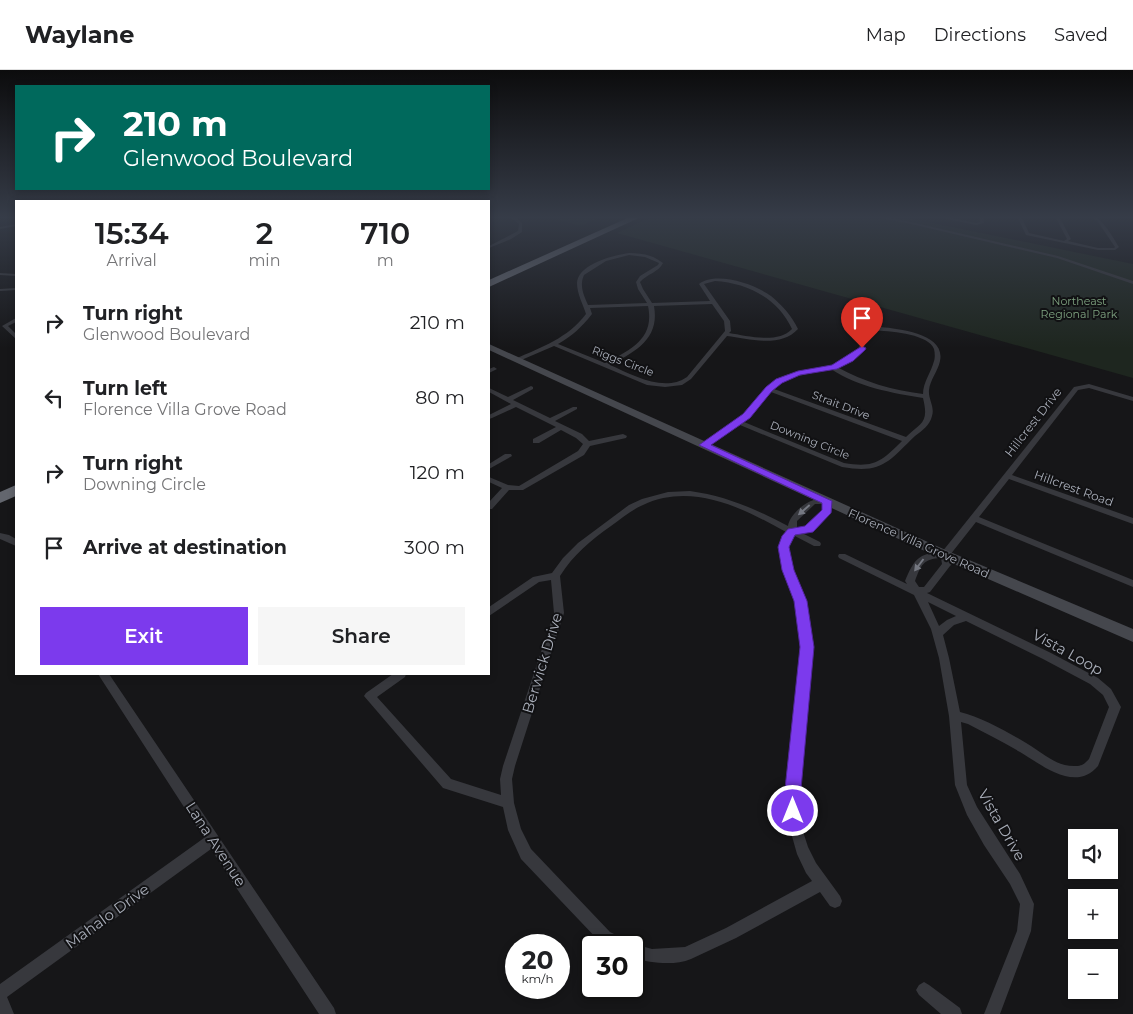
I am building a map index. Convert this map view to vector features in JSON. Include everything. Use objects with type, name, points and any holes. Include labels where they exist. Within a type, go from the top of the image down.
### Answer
[{"type":"highway","points":[[490,276],[525,260]]},
{"type":"highway","points":[[490,284],[541,260]]},
{"type":"highway","points":[[0,491],[15,484]]},
{"type":"highway","points":[[0,498],[15,490]]},
{"type":"highway","points":[[0,504],[15,497]]},
{"type":"street","points":[[517,360],[554,344],[582,324],[589,314],[581,291],[580,279],[586,271],[606,260]]},
{"type":"street","points":[[606,365],[630,352],[644,340],[652,327],[653,320],[650,305],[638,282],[642,277],[660,266],[659,261],[656,260]]},
{"type":"street","points":[[1062,260],[1106,273],[1133,284]]},
{"type":"street","points":[[0,274],[15,274]]},
{"type":"street","points":[[725,280],[751,287],[768,296],[794,325],[795,329],[793,333],[775,339],[725,334],[728,323],[701,284],[705,281],[725,280]]},
{"type":"street","points":[[0,290],[15,289]]},
{"type":"street","points":[[587,307],[713,302]]},
{"type":"street","points":[[15,321],[5,326],[15,336]]},
{"type":"street","name":"Downing Circle","points":[[704,445],[739,422],[755,407],[769,389],[779,381],[794,374],[834,368],[860,352],[864,344],[865,333],[869,329],[888,328],[932,343],[937,349],[935,369],[926,389],[930,408],[929,418],[923,426],[879,465],[858,468],[838,464],[739,422]]},
{"type":"street","name":"Riggs Circle","points":[[554,344],[647,383],[665,385],[682,383],[689,378],[725,334]]},
{"type":"street","name":"Florence Villa Grove Road","points":[[490,349],[945,555],[1133,636]]},
{"type":"street","points":[[834,368],[851,378],[872,386],[927,397]]},
{"type":"street","name":"Hillcrest Drive","points":[[945,555],[1076,388],[1089,386],[1133,399]]},
{"type":"street","points":[[507,400],[531,388]]},
{"type":"street","name":"Strait Drive","points":[[769,389],[906,440]]},
{"type":"street","points":[[490,391],[582,438],[587,444]]},
{"type":"street","points":[[490,417],[516,404]]},
{"type":"street","points":[[550,421],[575,408]]},
{"type":"street","points":[[536,441],[561,427]]},
{"type":"street","points":[[490,480],[506,488],[528,485],[582,453],[587,444],[623,436]]},
{"type":"street","points":[[490,466],[508,456]]},
{"type":"street","name":"Hillcrest Road","points":[[1008,476],[1133,521]]},
{"type":"street","points":[[490,506],[506,488]]},
{"type":"street","points":[[490,611],[536,578],[555,576],[575,551],[600,530],[638,504],[668,494],[699,494],[723,499],[817,544]]},
{"type":"street","points":[[792,531],[793,520],[813,502],[827,501],[828,511],[809,529],[792,531],[787,536],[784,547],[788,570],[801,601],[807,647],[793,789],[794,822],[802,849],[821,884],[835,901]]},
{"type":"street","points":[[974,518],[1133,584]]},
{"type":"street","points":[[0,536],[15,542]]},
{"type":"street","points":[[945,555],[947,564],[927,590],[915,591],[910,581],[916,566],[927,556],[945,555]]},
{"type":"street","name":"Vista Loop","points":[[842,556],[1094,681],[1107,692],[1115,706],[1094,762],[1088,769],[1078,772],[1052,766],[971,720],[955,716]]},
{"type":"street","name":"Berwick Drive","points":[[555,576],[559,613],[509,766],[506,779],[508,803],[515,830],[526,854],[602,934]]},
{"type":"street","name":"Vista Drive","points":[[915,591],[924,603],[937,634],[944,658],[955,716],[961,784],[972,810],[989,840],[1015,878],[1027,904],[1024,930],[992,1014]]},
{"type":"street","points":[[937,634],[948,623],[968,617]]},
{"type":"street","name":"Lana Avenue","points":[[104,675],[214,839],[328,1014]]},
{"type":"street","points":[[400,675],[370,696],[447,784],[508,803]]},
{"type":"street","name":"Mahalo Drive","points":[[0,993],[214,839]]},
{"type":"street","points":[[645,954],[652,956],[686,954],[731,933],[821,884]]},
{"type":"street","points":[[924,990],[954,1014]]},
{"type":"street","points":[[0,998],[6,1014]]},
{"type":"green space","name":"Northeast Regional Park","points":[[713,260],[1114,260],[1133,264],[1133,378]]},
{"type":"route","points":[[793,811],[793,789],[807,647],[801,601],[788,570],[784,542],[792,531],[809,529],[828,511],[827,501],[704,445],[747,416],[774,384],[798,373],[834,368],[858,354],[862,348]]}]
